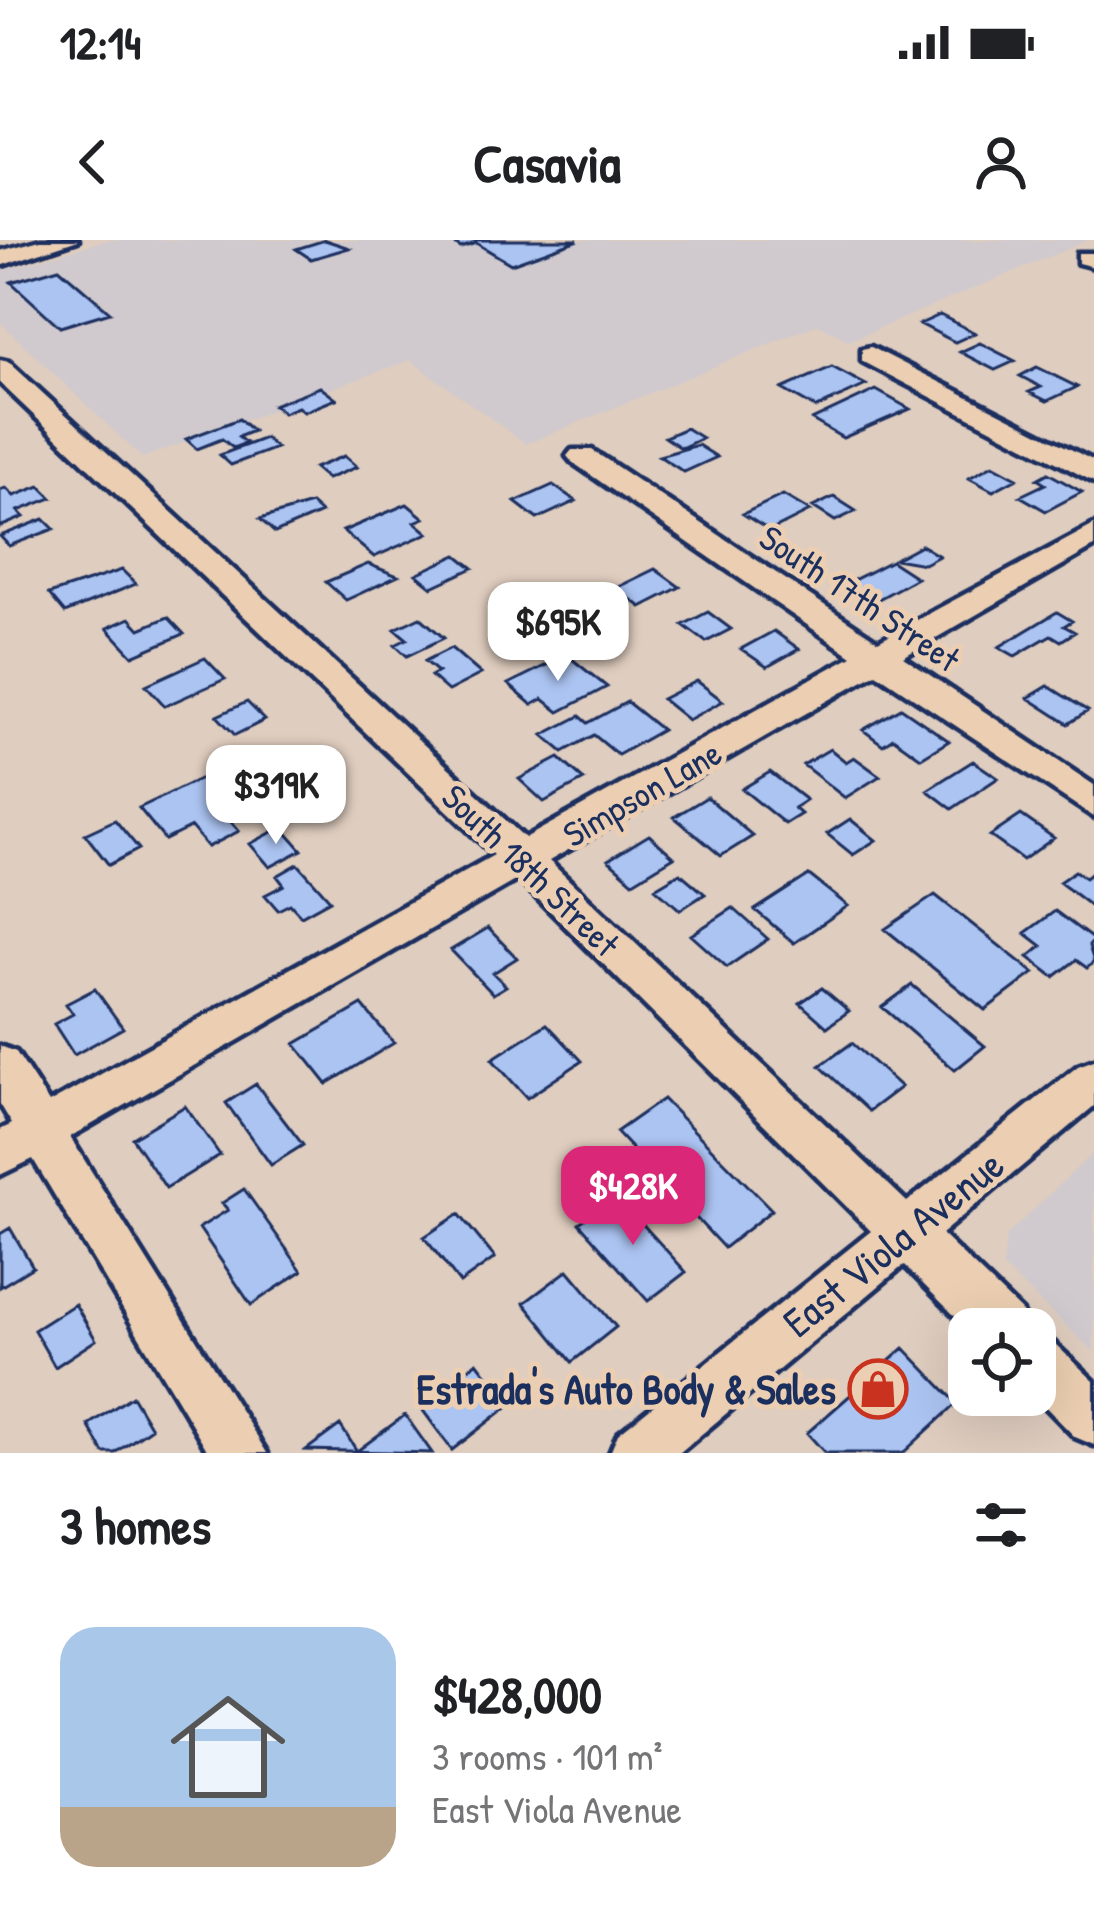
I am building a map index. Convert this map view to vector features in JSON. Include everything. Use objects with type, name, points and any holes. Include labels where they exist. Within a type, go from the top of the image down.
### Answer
[{"type":"street","points":[[0,259],[66,240]]},
{"type":"street","points":[[871,355],[1094,473]]},
{"type":"street","name":"South 18th Street","points":[[0,368],[523,860],[983,1308]]},
{"type":"street","name":"South 17th Street","points":[[582,456],[1094,804]]},
{"type":"street","name":"Simpson Lane","points":[[21,1142],[1094,534]]},
{"type":"street","points":[[0,1065],[21,1142],[240,1453]]},
{"type":"street","name":"East Viola Avenue","points":[[637,1453],[1094,1079]]},
{"type":"street","points":[[1056,1381],[1094,1418]]},
{"type":"shaded area","points":[[107,240],[1089,240],[849,341],[818,324],[526,444],[410,360],[142,458],[0,322],[0,271]]},
{"type":"shaded area","points":[[1094,1152],[1094,1352],[1056,1317],[1056,1308],[1047,1308],[1003,1267],[1006,1236]]},
{"type":"building","points":[[325,240],[349,248],[311,259],[296,249]]},
{"type":"building","points":[[448,240],[578,240],[511,264],[476,243],[461,248]]},
{"type":"building","points":[[59,268],[110,312],[60,327],[11,282]]},
{"type":"building","points":[[940,315],[975,333],[955,342],[920,324]]},
{"type":"building","points":[[980,343],[1015,361],[995,370],[960,352]]},
{"type":"building","points":[[832,367],[866,385],[816,408],[782,389]]},
{"type":"building","points":[[1037,367],[1077,387],[1047,401],[1029,392],[1041,387],[1020,376]]},
{"type":"building","points":[[320,387],[336,399],[304,412],[298,407],[283,413],[273,405]]},
{"type":"building","points":[[876,390],[910,409],[843,438],[812,420]]},
{"type":"building","points":[[239,419],[253,431],[238,437],[246,443],[233,448],[222,439],[197,449],[186,439]]},
{"type":"building","points":[[686,428],[702,438],[681,448],[665,437]]},
{"type":"building","points":[[265,438],[276,448],[231,465],[220,455]]},
{"type":"building","points":[[698,445],[717,457],[684,472],[659,456]]},
{"type":"building","points":[[344,456],[357,467],[327,479],[314,468]]},
{"type":"building","points":[[993,465],[1017,478],[993,491],[969,478]]},
{"type":"building","points":[[1048,473],[1082,492],[1046,511],[1020,496],[1045,484],[1037,479]]},
{"type":"building","points":[[553,485],[576,501],[537,519],[515,502]]},
{"type":"building","points":[[40,486],[52,498],[18,511],[24,517],[0,527],[0,490],[6,488],[14,496]]},
{"type":"building","points":[[783,495],[810,511],[770,531],[743,514]]},
{"type":"building","points":[[834,497],[856,511],[835,521],[813,507]]},
{"type":"building","points":[[311,504],[321,513],[275,533],[260,519]]},
{"type":"building","points":[[407,504],[424,518],[415,522],[428,533],[374,557],[343,531]]},
{"type":"building","points":[[44,519],[54,529],[9,546],[0,536]]},
{"type":"building","points":[[921,545],[939,556],[924,564],[895,559]]},
{"type":"building","points":[[457,555],[473,568],[432,587],[416,574]]},
{"type":"building","points":[[891,561],[917,578],[873,602],[846,584]]},
{"type":"building","points":[[368,564],[398,576],[346,600],[326,582]]},
{"type":"building","points":[[655,569],[680,587],[641,607],[616,588]]},
{"type":"building","points":[[122,570],[136,584],[65,613],[49,594]]},
{"type":"building","points":[[708,612],[731,629],[706,642],[683,625]]},
{"type":"building","points":[[1057,612],[1072,621],[1064,626],[1075,632],[1061,641],[1051,635],[1015,656],[999,647]]},
{"type":"building","points":[[168,617],[184,634],[133,656],[107,628],[130,618],[140,629]]},
{"type":"building","points":[[420,617],[444,638],[407,656],[395,645],[407,639],[395,629]]},
{"type":"building","points":[[774,631],[799,649],[767,667],[741,649]]},
{"type":"building","points":[[451,648],[481,674],[448,691],[431,676],[438,672],[425,661]]},
{"type":"building","points":[[567,655],[607,687],[559,712],[543,699],[532,705],[508,684]]},
{"type":"building","points":[[205,658],[225,679],[165,706],[146,685]]},
{"type":"building","points":[[697,681],[723,701],[688,720],[662,699]]},
{"type":"building","points":[[1048,686],[1088,711],[1068,724],[1028,698]]},
{"type":"building","points":[[247,702],[265,720],[235,735],[217,716]]},
{"type":"building","points":[[627,702],[662,730],[618,755],[594,735],[563,752],[543,735],[580,716],[588,723]]},
{"type":"building","points":[[901,708],[949,741],[921,758],[893,738],[883,745],[863,730]]},
{"type":"building","points":[[830,749],[846,762],[854,757],[880,776],[845,798],[803,765]]},
{"type":"building","points":[[559,758],[584,780],[544,802],[519,779]]},
{"type":"building","points":[[973,761],[998,778],[952,809],[927,790]]},
{"type":"building","points":[[216,771],[238,795],[217,806],[239,831],[208,847],[191,827],[165,840],[139,808]]},
{"type":"building","points":[[770,772],[806,800],[794,808],[801,814],[785,824],[742,789]]},
{"type":"building","points":[[707,797],[753,836],[721,856],[674,817]]},
{"type":"building","points":[[1021,815],[1054,838],[1023,860],[990,836]]},
{"type":"building","points":[[850,819],[876,840],[853,855],[827,834]]},
{"type":"building","points":[[115,820],[139,849],[109,865],[85,834]]},
{"type":"building","points":[[282,827],[302,850],[270,867],[250,844]]},
{"type":"building","points":[[649,835],[674,857],[633,882],[608,860]]},
{"type":"building","points":[[298,864],[330,900],[301,916],[290,904],[278,910],[265,895],[284,885],[277,876]]},
{"type":"building","points":[[1075,871],[1085,878],[1094,871],[1092,907],[1059,882]]},
{"type":"building","points":[[680,873],[705,894],[680,910],[655,888]]},
{"type":"building","points":[[809,875],[848,906],[794,943],[755,910]]},
{"type":"building","points":[[935,895],[1034,973],[985,1010],[885,929]]},
{"type":"building","points":[[733,908],[768,939],[727,967],[691,935]]},
{"type":"building","points":[[1055,911],[1094,940],[1089,946],[1094,962],[1087,968],[1076,960],[1054,977],[1028,957],[1042,946],[1025,933]]},
{"type":"building","points":[[488,928],[517,958],[493,973],[506,986],[493,994],[451,950]]},
{"type":"building","points":[[912,985],[985,1046],[955,1070],[882,1007]]},
{"type":"building","points":[[822,988],[849,1011],[827,1027],[800,1003]]},
{"type":"building","points":[[95,989],[123,1028],[74,1055],[54,1024],[73,1014],[66,1004]]},
{"type":"building","points":[[362,1005],[394,1043],[327,1084],[295,1044]]},
{"type":"building","points":[[547,1024],[582,1061],[527,1098],[492,1059]]},
{"type":"building","points":[[852,1043],[901,1087],[869,1111],[820,1066]]},
{"type":"building","points":[[256,1084],[303,1145],[271,1165],[226,1103]]},
{"type":"building","points":[[663,1099],[772,1210],[724,1248],[616,1132]]},
{"type":"building","points":[[185,1106],[220,1155],[166,1188],[132,1138]]},
{"type":"building","points":[[244,1189],[302,1271],[251,1305],[199,1228],[228,1210],[222,1203]]},
{"type":"building","points":[[617,1196],[686,1272],[648,1301],[579,1223]]},
{"type":"building","points":[[459,1214],[495,1258],[460,1283],[424,1237]]},
{"type":"building","points":[[10,1228],[33,1267],[0,1287],[0,1234]]},
{"type":"building","points":[[568,1270],[616,1327],[572,1362],[524,1303]]},
{"type":"building","points":[[75,1304],[96,1340],[55,1367],[34,1330]]},
{"type":"building","points":[[904,1348],[948,1394],[948,1411],[903,1453],[825,1453],[807,1433]]},
{"type":"building","points":[[477,1362],[510,1405],[452,1450],[419,1405]]},
{"type":"building","points":[[132,1396],[151,1428],[115,1453],[104,1453],[88,1425]]},
{"type":"building","points":[[405,1415],[432,1453],[306,1450],[340,1425],[357,1451]]},
{"type":"place","name":"Estrada's Auto Body & Sales","points":[[878,1389]]}]
